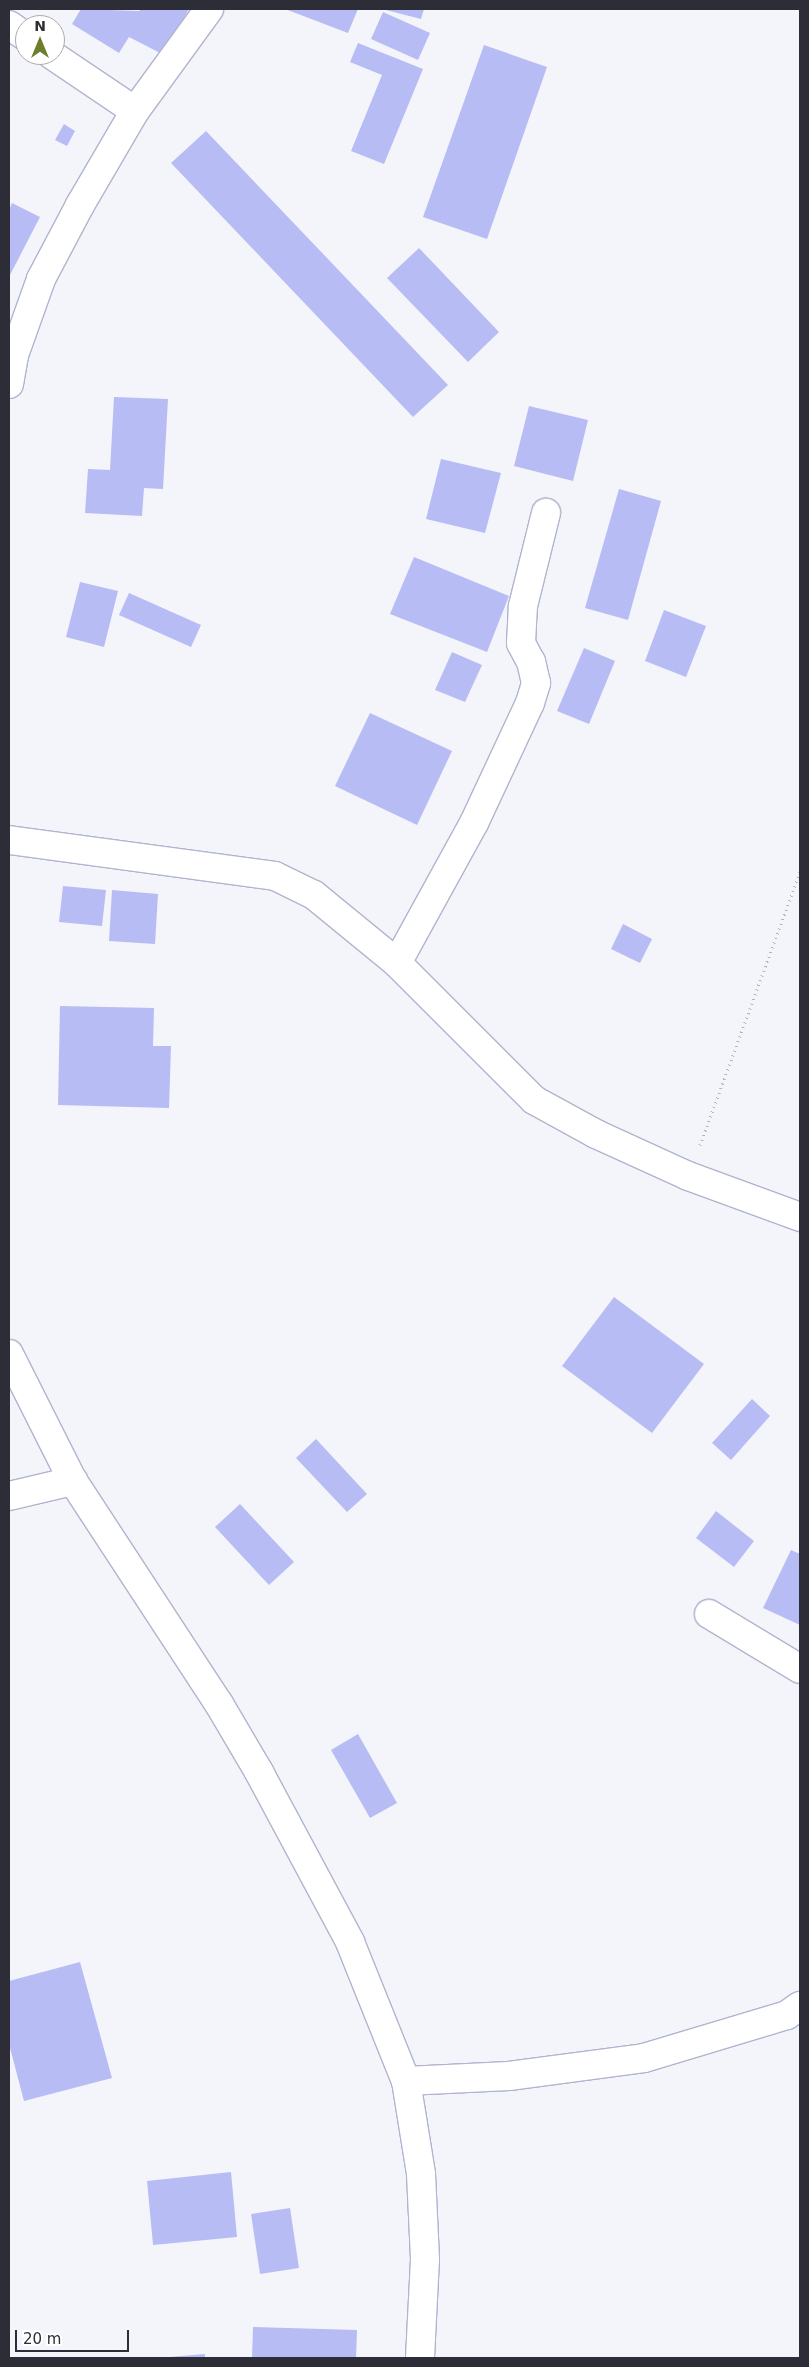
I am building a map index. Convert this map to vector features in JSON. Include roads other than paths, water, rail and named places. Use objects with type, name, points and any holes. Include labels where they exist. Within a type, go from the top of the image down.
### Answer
[{"type":"street","points":[[9,384],[12,354],[41,279],[134,111],[209,9]]},
{"type":"street","points":[[65,64],[134,111]]},
{"type":"street","points":[[397,963],[474,823],[530,703],[536,683],[531,662],[521,643],[523,606],[546,513]]},
{"type":"street","points":[[9,840],[275,876],[314,895],[397,963],[534,1100],[596,1134],[688,1176],[800,1217]]},
{"type":"street","points":[[9,1354],[73,1481],[219,1704],[264,1780],[350,1942],[406,2081],[421,2174],[425,2259],[420,2358]]},
{"type":"street","points":[[9,1496],[73,1481]]},
{"type":"street","points":[[709,1614],[800,1668]]},
{"type":"street","points":[[406,2081],[509,2076],[644,2058],[787,2014],[800,2006]]}]
